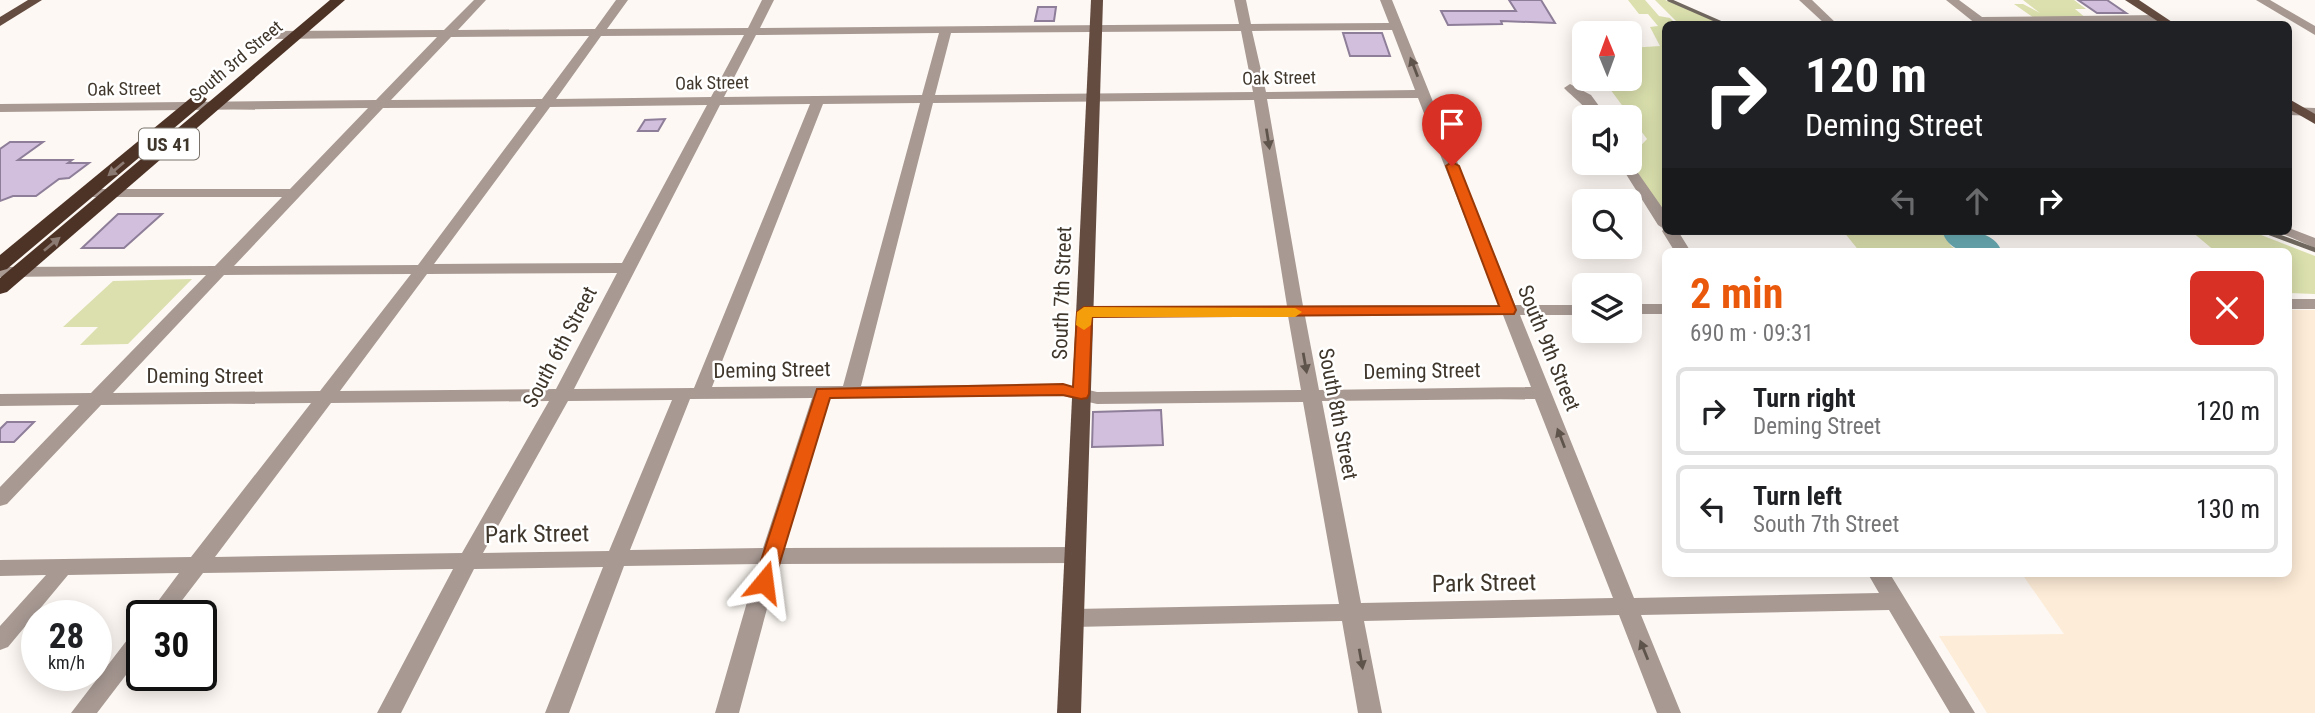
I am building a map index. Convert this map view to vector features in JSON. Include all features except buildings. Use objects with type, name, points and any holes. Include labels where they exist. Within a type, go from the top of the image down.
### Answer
[{"type":"highway","name":"South 3rd Street","points":[[0,265],[319,0]]},
{"type":"highway","name":"South 3rd Street","points":[[0,288],[338,0]]},
{"type":"main road","points":[[0,12],[19,0]]},
{"type":"main road","points":[[0,22],[36,0]]},
{"type":"main road","name":"South 7th Street","points":[[1069,713],[1097,0]]},
{"type":"main road","points":[[2131,0],[2162,21]]},
{"type":"main road","points":[[2302,111],[2315,120]]},
{"type":"street","points":[[0,499],[481,0]]},
{"type":"street","points":[[170,600],[423,269],[622,0]]},
{"type":"street","name":"South 6th Street","points":[[389,713],[467,562],[561,396],[768,0]]},
{"type":"street","name":"South 8th Street","points":[[1240,0],[1261,95],[1296,312],[1370,713]]},
{"type":"street","name":"South 9th Street","points":[[1386,0],[1669,713]]},
{"type":"street","points":[[1805,0],[1828,21]]},
{"type":"street","points":[[1952,0],[1980,21]]},
{"type":"street","points":[[2262,0],[2315,31]]},
{"type":"street","points":[[276,35],[1398,26]]},
{"type":"street","points":[[850,392],[946,29]]},
{"type":"street","points":[[1570,88],[1586,98],[1591,105]]},
{"type":"street","name":"Oak Street","points":[[0,108],[1424,94]]},
{"type":"street","points":[[557,713],[617,559],[692,394],[818,100]]},
{"type":"street","points":[[1634,175],[1662,219]]},
{"type":"street","points":[[86,193],[295,193]]},
{"type":"street","points":[[2292,234],[2315,243]]},
{"type":"street","points":[[0,272],[628,268]]},
{"type":"street","points":[[2292,304],[2315,304]]},
{"type":"street","points":[[1642,309],[1662,309]]},
{"type":"street","points":[[1084,312],[1572,310]]},
{"type":"street","name":"Deming Street","points":[[0,400],[1063,390],[1097,398],[1543,393]]},
{"type":"street","points":[[727,713],[771,556],[823,393]]},
{"type":"street","name":"Park Street","points":[[0,568],[771,556],[1075,555]]},
{"type":"street","points":[[0,641],[56,578],[61,568]]},
{"type":"street","points":[[1881,577],[1963,713]]},
{"type":"street","name":"Park Street","points":[[1073,618],[1895,601]]},
{"type":"street","points":[[83,713],[126,658]]},
{"type":"shaded area","points":[[2292,310],[2315,310],[2315,713],[1987,713],[1939,636],[2064,634],[2024,577],[2292,577]]},
{"type":"green space","points":[[1628,0],[1645,0],[1659,16],[1673,21],[1662,21],[1662,212],[1639,175],[1642,175],[1642,144],[1647,139],[1642,132],[1642,105],[1622,105],[1611,91],[1642,91],[1642,47],[1660,46],[1650,27],[1658,26],[1648,14],[1639,14]]},
{"type":"green space","points":[[1655,0],[1665,0],[1719,21],[1676,21]]},
{"type":"green space","points":[[2023,0],[2074,0],[2086,9],[2075,9],[2086,18],[2034,18],[2014,4],[2023,4],[2040,13]]},
{"type":"green space","points":[[1846,235],[1944,235],[1954,248],[1857,248]]},
{"type":"green space","points":[[2196,235],[2261,235],[2315,256],[2315,294],[2292,293],[2292,248],[2211,248]]},
{"type":"green space","points":[[192,279],[128,344],[80,345],[98,327],[63,327],[113,281]]},
{"type":"water","points":[[1944,235],[1985,235],[2000,248],[1956,248]]},
{"type":"railway","points":[[1669,0],[1717,21]]},
{"type":"railway","points":[[2275,235],[2315,250]]},
{"type":"slow traffic","points":[[1084,325],[1084,312],[1295,312]]},
{"type":"route","points":[[764,582],[823,393],[1063,390],[1081,394],[1084,312],[1508,310],[1452,166]]}]
